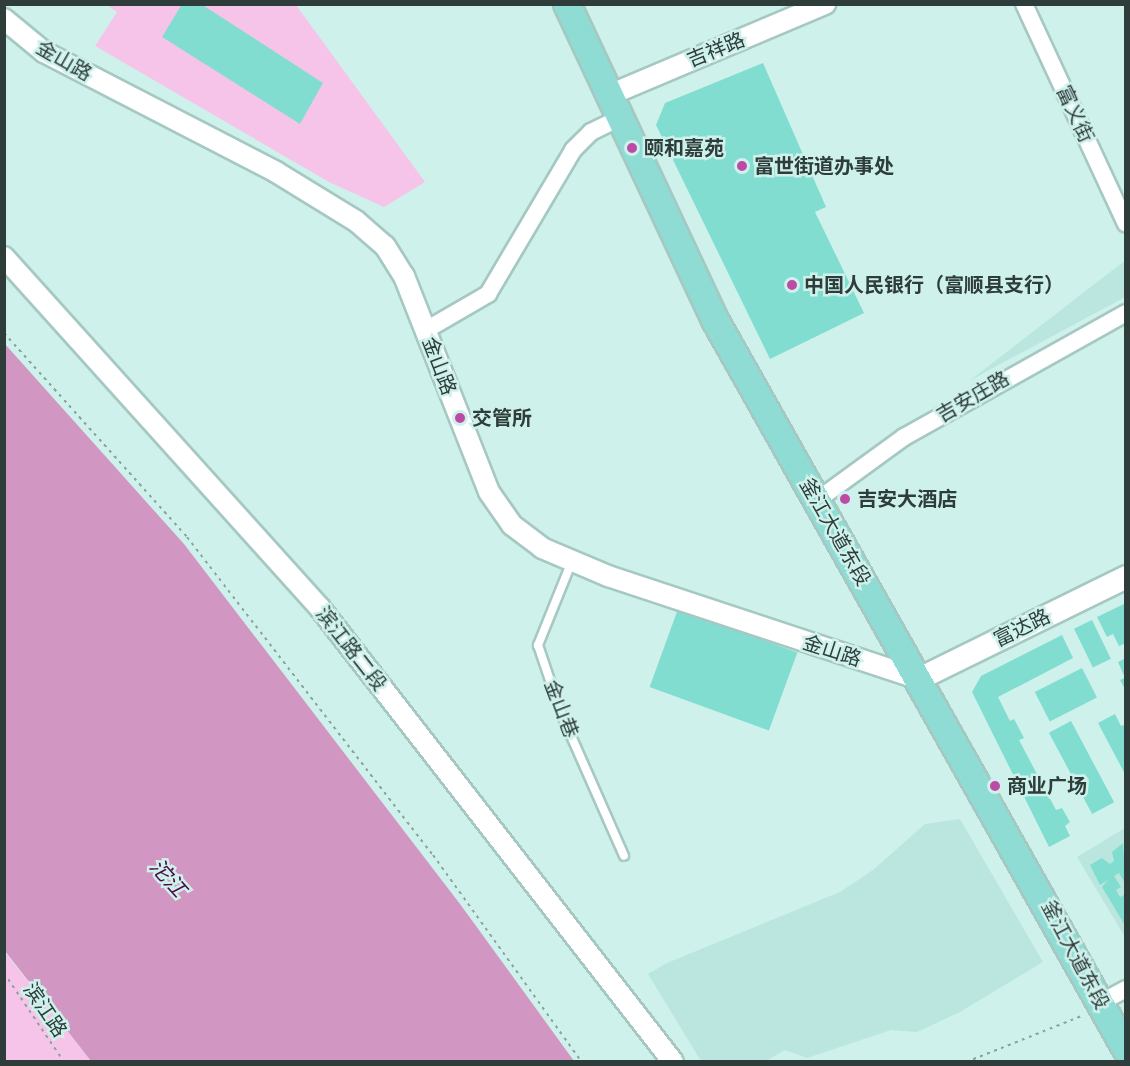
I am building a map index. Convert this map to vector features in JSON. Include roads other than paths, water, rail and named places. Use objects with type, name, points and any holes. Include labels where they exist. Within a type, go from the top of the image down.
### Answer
[{"type":"main road","name":"釜江大道东段","points":[[567,4],[726,314],[827,493],[925,676]]},
{"type":"main road","name":"釜江大道东段","points":[[582,4],[613,93],[618,119],[715,320],[1113,998],[1125,1027]]},
{"type":"main road","name":"富达路","points":[[925,676],[1125,577]]},
{"type":"main road","name":"釜江大道东段","points":[[1113,998],[1125,1049]]},
{"type":"street","name":"吉祥路","points":[[613,93],[825,4]]},
{"type":"street","name":"富义街","points":[[1024,4],[1125,224]]},
{"type":"street","name":"金山路","points":[[4,19],[44,52],[276,172],[356,221],[385,246],[398,266],[426,330],[489,492],[512,525],[542,548],[572,561],[925,676]]},
{"type":"street","points":[[426,330],[488,294],[573,150],[591,132],[618,119]]},
{"type":"street","name":"滨江路二段","points":[[4,257],[320,608],[673,1062]]},
{"type":"street","name":"吉安庄路","points":[[827,493],[904,437],[1125,313]]},
{"type":"lane","name":"金山巷","points":[[572,561],[538,645],[561,713],[624,856]]},
{"type":"water","name":"沱江","points":[[4,343],[184,544],[460,904],[574,1061],[91,1061],[5,951]]},
{"type":"place","name":"颐和嘉苑","points":[[632,148]]},
{"type":"place","name":"富世街道办事处","points":[[742,166]]},
{"type":"place","name":"中国人民银行（富顺县支行）","points":[[792,285]]},
{"type":"place","name":"交管所","points":[[460,418]]},
{"type":"place","name":"吉安大酒店","points":[[845,499]]},
{"type":"place","name":"商业广场","points":[[995,786]]}]
